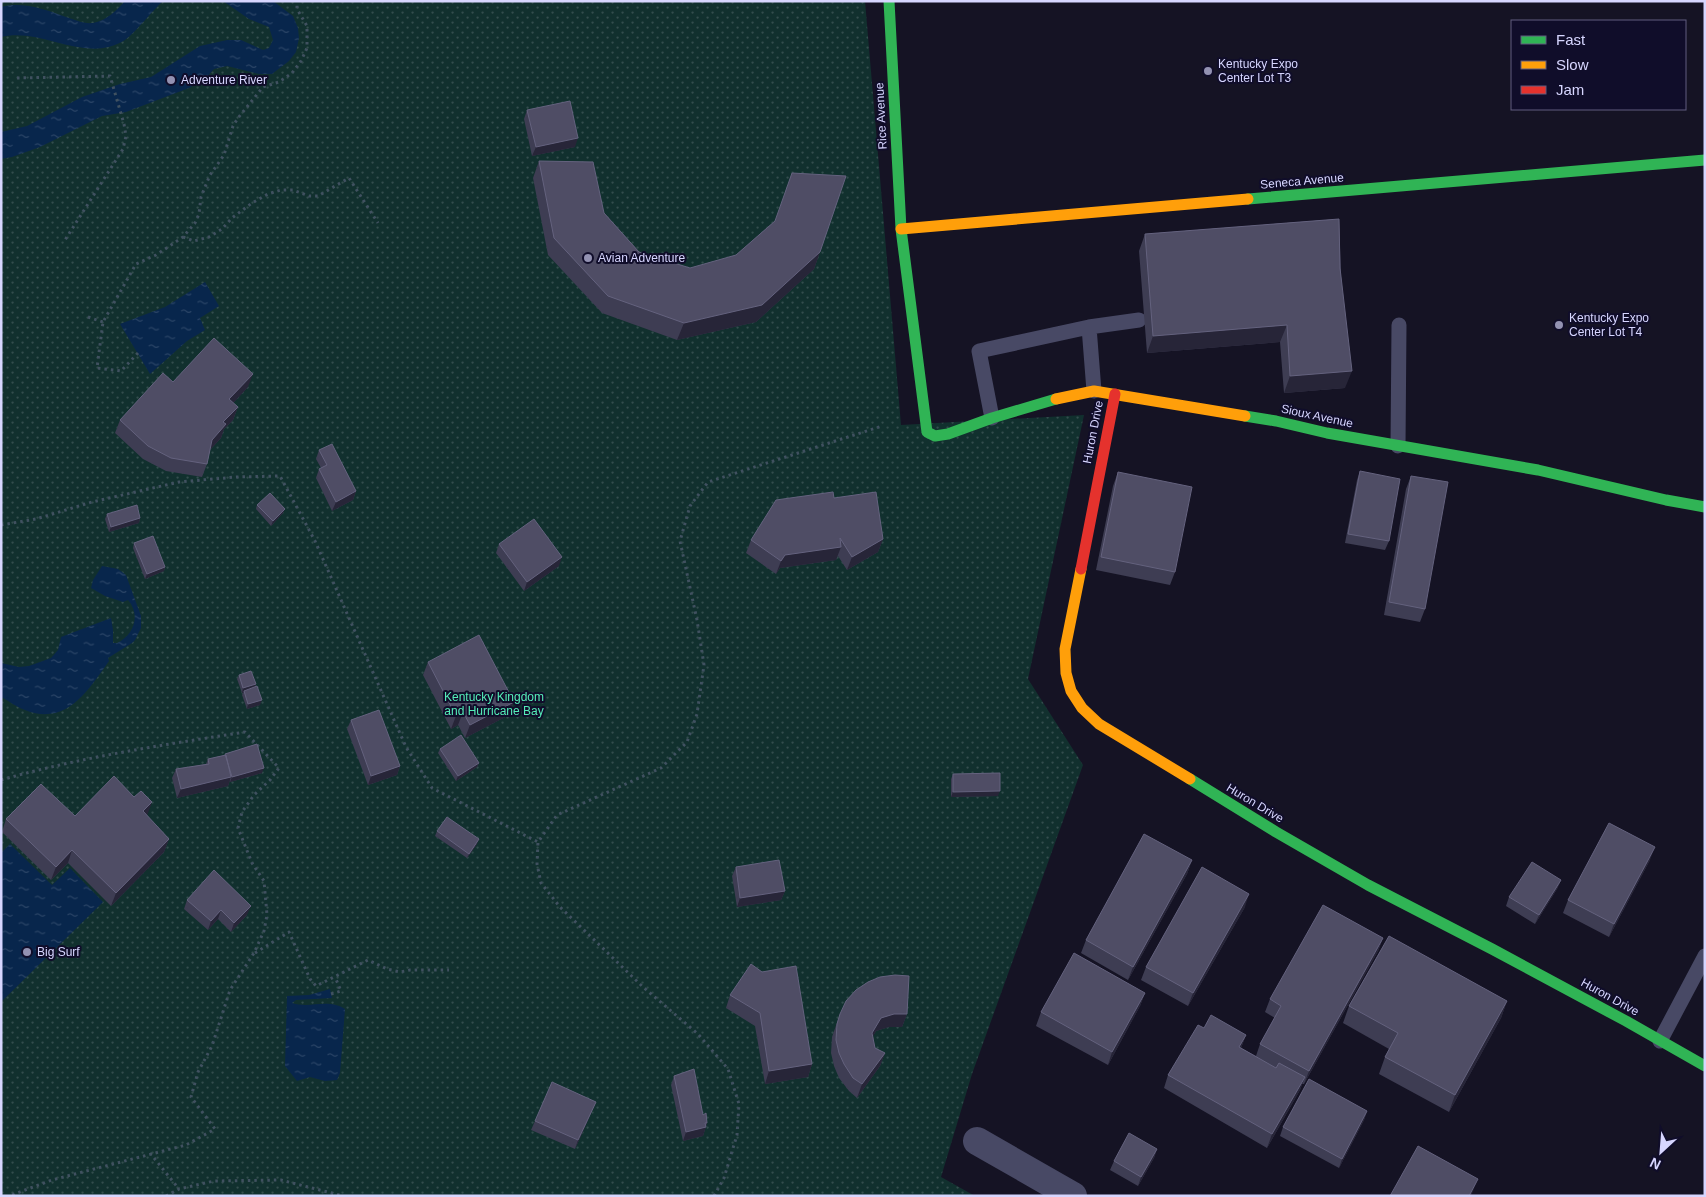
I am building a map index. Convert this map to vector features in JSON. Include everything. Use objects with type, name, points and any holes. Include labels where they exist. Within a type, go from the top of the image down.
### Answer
[{"type":"street","name":"Rice Avenue","points":[[889,1],[902,229],[927,432]]},
{"type":"street","name":"Seneca Avenue","points":[[902,229],[1705,160]]},
{"type":"street","name":"Sioux Avenue","points":[[927,432],[935,436],[948,434],[992,418],[1063,397],[1094,391],[1276,421],[1327,433],[1538,470],[1666,500],[1705,507]]},
{"type":"street","name":"Huron Drive","points":[[1115,394],[1065,649],[1067,680],[1075,701],[1085,713],[1099,724],[1268,827],[1360,880],[1500,953],[1705,1066]]},
{"type":"street","points":[[976,1141],[1073,1196]]},
{"type":"lane","points":[[992,418],[980,351],[1089,327],[1139,320]]},
{"type":"lane","points":[[1398,446],[1399,325]]},
{"type":"lane","points":[[1089,327],[1094,391]]},
{"type":"lane","points":[[1660,1041],[1705,956]]},
{"type":"path","points":[[138,353],[121,371],[97,368],[103,322],[136,264],[156,255],[183,237],[195,223],[199,214],[200,197],[210,175],[224,155],[233,126],[238,118],[263,87],[279,82],[292,73],[301,62],[307,48],[307,26],[297,9],[297,1]]},
{"type":"path","points":[[17,78],[110,76],[121,113],[126,136],[123,148],[65,240]]},
{"type":"path","points":[[183,237],[194,241],[209,237],[222,229],[232,218],[252,203],[268,194],[281,190],[293,190],[309,196],[318,196],[349,178],[378,223]]},
{"type":"path","points":[[88,317],[103,322]]},
{"type":"path","points":[[714,1196],[724,1178],[737,1135],[739,1104],[728,1069],[698,1034],[643,987],[560,907],[541,883],[537,864],[538,842],[557,815],[661,768],[687,742],[697,714],[704,665],[698,620],[680,541],[690,506],[708,482],[882,426]]},
{"type":"path","points":[[1,525],[36,519],[92,502],[179,482],[236,477],[280,476],[315,541],[406,747],[432,788],[538,842]]},
{"type":"path","points":[[1,780],[40,769],[115,753],[245,732],[279,768],[270,780],[254,795],[242,812],[238,828],[252,863],[264,881],[267,915],[264,931],[254,953],[230,990],[212,1046],[198,1072],[191,1097],[215,1128],[186,1144],[110,1166],[52,1180],[9,1196]]},
{"type":"path","points":[[254,953],[288,932],[310,978],[316,986],[368,960],[387,970],[400,972],[410,970],[449,970]]},
{"type":"path","points":[[331,994],[341,991],[335,977]]},
{"type":"path","points":[[150,1154],[180,1189]]},
{"type":"path","points":[[166,1196],[180,1189],[214,1181],[281,1180],[343,1196]]},
{"type":"green space","name":"Kentucky Kingdom and Hurricane Bay","points":[[1,1],[865,1],[901,425],[1084,415],[1028,679],[1083,765],[972,1074],[941,1177],[975,1196],[1,1196]]},
{"type":"water","points":[[125,1],[163,1],[125,40],[110,47],[95,49],[79,47],[17,35],[1,37],[1,7],[17,5],[34,7],[80,22],[93,23],[107,18]]},
{"type":"water","name":"Adventure River","points":[[223,1],[273,1],[293,16],[298,28],[299,38],[296,52],[289,61],[272,74],[259,74],[227,66],[214,69],[205,79],[189,88],[126,112],[102,116],[40,147],[1,159],[1,132],[27,126],[82,97],[120,84],[151,77],[200,46],[227,40],[241,40],[263,50],[269,48],[273,40],[269,27],[249,19]]},
{"type":"water","points":[[205,282],[219,306],[200,318],[205,330],[187,341],[150,374],[120,324],[165,307]]},
{"type":"water","points":[[102,566],[118,569],[126,575],[141,616],[141,628],[135,640],[108,658],[109,661],[85,693],[65,709],[53,713],[40,714],[22,709],[1,697],[1,663],[19,667],[29,666],[51,658],[58,650],[61,637],[111,618],[113,643],[117,643],[128,635],[135,618],[132,606],[128,600],[123,602],[105,596],[91,588],[93,580]]},
{"type":"water","name":"Big Surf","points":[[10,844],[52,885],[70,868],[103,902],[1,1002],[1,853]]},
{"type":"water","points":[[330,989],[332,998],[296,1000],[292,1003],[299,1005],[332,1004],[345,1009],[340,1073],[337,1080],[325,1081],[310,1077],[297,1081],[285,1066],[287,996],[309,995]]},
{"type":"building","points":[[570,101],[578,138],[536,147],[527,110]]},
{"type":"building","name":"Avian Adventure","points":[[539,161],[593,162],[604,213],[639,252],[690,268],[736,255],[775,221],[792,173],[846,176],[820,252],[762,305],[684,323],[608,296],[554,238]]},
{"type":"building","points":[[1339,219],[1340,268],[1352,371],[1290,376],[1287,325],[1153,336],[1145,234]]},
{"type":"building","points":[[214,338],[253,374],[229,399],[238,407],[223,422],[226,424],[212,440],[207,464],[171,458],[148,446],[120,420],[163,373],[173,382]]},
{"type":"building","points":[[332,444],[356,491],[336,502],[319,469],[327,465],[319,450]]},
{"type":"building","points":[[1360,471],[1400,479],[1389,541],[1348,534]]},
{"type":"building","points":[[1118,472],[1192,487],[1175,572],[1101,557]]},
{"type":"building","points":[[1411,476],[1448,482],[1425,609],[1389,602]]},
{"type":"building","points":[[833,492],[834,498],[876,492],[883,539],[852,557],[840,538],[841,547],[785,555],[781,561],[751,540],[776,500]]},
{"type":"building","points":[[270,493],[285,509],[273,521],[257,505]]},
{"type":"building","points":[[137,505],[140,518],[111,527],[107,514]]},
{"type":"building","points":[[534,519],[562,557],[527,582],[499,544]]},
{"type":"building","points":[[153,536],[165,567],[147,574],[134,543]]},
{"type":"building","points":[[479,635],[514,702],[470,725],[463,712],[456,716],[428,662]]},
{"type":"building","points":[[251,671],[256,684],[243,688],[239,675]]},
{"type":"building","points":[[257,686],[262,700],[248,704],[244,691]]},
{"type":"building","points":[[379,710],[400,766],[371,776],[351,720]]},
{"type":"building","points":[[461,735],[479,763],[458,776],[440,749]]},
{"type":"building","points":[[257,744],[264,768],[232,777],[225,754]]},
{"type":"building","points":[[226,755],[231,777],[181,789],[176,769],[209,764],[208,759]]},
{"type":"building","points":[[1000,773],[1000,791],[953,792],[953,774]]},
{"type":"building","points":[[114,776],[134,797],[141,791],[152,802],[143,811],[169,839],[116,893],[72,850],[56,867],[6,819],[41,784],[75,816]]},
{"type":"building","points":[[447,817],[479,839],[469,854],[437,831]]},
{"type":"building","points":[[1609,823],[1655,847],[1614,924],[1568,900]]},
{"type":"building","points":[[1144,834],[1192,860],[1133,967],[1086,940]]},
{"type":"building","points":[[779,860],[785,891],[740,898],[736,867]]},
{"type":"building","points":[[1532,862],[1561,880],[1539,915],[1509,897]]},
{"type":"building","points":[[1202,867],[1249,894],[1193,993],[1146,967]]},
{"type":"building","points":[[214,870],[251,906],[234,923],[221,910],[211,921],[187,900]]},
{"type":"building","points":[[1323,905],[1383,938],[1309,1071],[1260,1044],[1281,1006],[1270,999]]},
{"type":"building","points":[[1389,936],[1507,1001],[1455,1095],[1385,1057],[1398,1033],[1349,1006]]},
{"type":"building","points":[[1074,953],[1145,993],[1112,1052],[1041,1012]]},
{"type":"building","points":[[751,964],[762,972],[796,966],[812,1064],[769,1071],[760,1013],[730,995]]},
{"type":"building","points":[[909,976],[907,1014],[894,1014],[881,1018],[872,1033],[875,1048],[885,1053],[862,1084],[853,1078],[839,1053],[836,1040],[840,1014],[846,1001],[856,990],[880,977]]},
{"type":"building","points":[[1211,1015],[1246,1035],[1239,1047],[1276,1068],[1279,1063],[1305,1077],[1272,1134],[1168,1075],[1198,1025],[1204,1028]]},
{"type":"building","points":[[694,1069],[703,1115],[706,1113],[707,1123],[705,1123],[706,1127],[686,1132],[674,1076]]},
{"type":"building","points":[[1309,1079],[1367,1111],[1342,1159],[1283,1127]]},
{"type":"building","points":[[552,1082],[596,1102],[578,1140],[535,1121]]},
{"type":"building","points":[[1129,1133],[1157,1149],[1141,1177],[1114,1161]]},
{"type":"building","points":[[1418,1146],[1478,1179],[1469,1196],[1390,1196]]},
{"type":"traffic: fast","points":[[889,1],[901,229],[927,432],[935,436],[948,434],[992,418],[1056,399]]},
{"type":"traffic: fast","points":[[1248,199],[1705,160]]},
{"type":"traffic: fast","points":[[1245,416],[1327,433],[1538,470],[1666,500],[1705,507]]},
{"type":"traffic: fast","points":[[1190,779],[1276,832],[1368,885],[1492,949],[1705,1066]]},
{"type":"traffic: slow","points":[[901,229],[1248,199]]},
{"type":"traffic: slow","points":[[1056,399],[1094,391],[1245,416]]},
{"type":"traffic: slow","points":[[1081,569],[1065,649],[1066,673],[1071,691],[1082,708],[1099,724],[1190,779]]},
{"type":"traffic: jam","points":[[1081,569],[1115,394]]},
{"type":"place","name":"Kentucky Expo Center Lot T3","points":[[1208,71]]},
{"type":"place","name":"Adventure River","points":[[171,80]]},
{"type":"place","name":"Avian Adventure","points":[[588,258]]},
{"type":"place","name":"Kentucky Expo Center Lot T4","points":[[1559,325]]},
{"type":"place","name":"Big Surf","points":[[27,952]]}]
